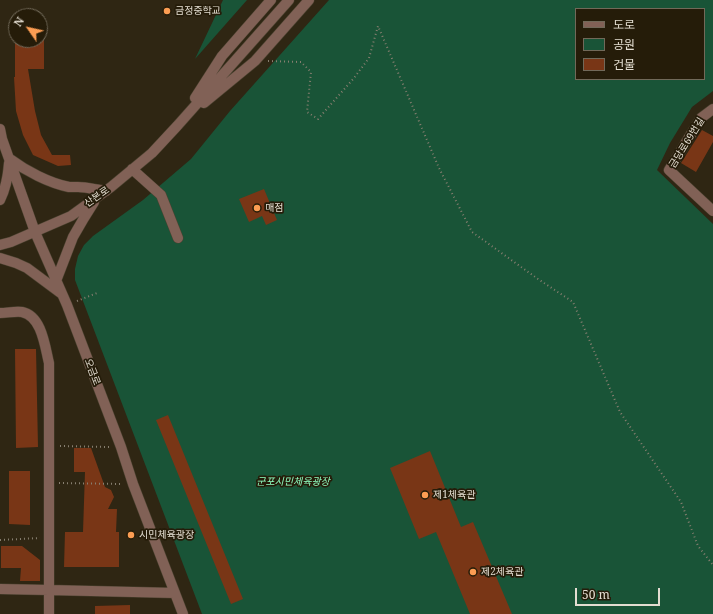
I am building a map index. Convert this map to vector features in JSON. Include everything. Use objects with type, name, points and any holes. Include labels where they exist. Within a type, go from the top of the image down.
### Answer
[{"type":"street","name":"산본로","points":[[178,125],[222,56],[271,0]]},
{"type":"street","name":"산본로","points":[[0,245],[11,242],[71,216],[106,191],[152,153],[289,0]]},
{"type":"street","name":"산본로","points":[[178,125],[255,61],[309,0]]},
{"type":"street","name":"금당로69번길","points":[[712,208],[669,170],[701,118],[713,109]]},
{"type":"street","name":"오금로","points":[[0,129],[35,232],[67,305],[121,447],[133,484],[184,614]]},
{"type":"street","points":[[10,159],[20,167],[52,182],[70,187],[106,191]]},
{"type":"street","points":[[0,200],[8,180],[10,159]]},
{"type":"street","points":[[132,169],[161,195],[178,238]]},
{"type":"street","points":[[56,281],[73,237],[96,198]]},
{"type":"street","points":[[0,258],[26,268],[62,294]]},
{"type":"street","points":[[0,313],[23,312],[32,317],[40,327],[48,363],[49,614]]},
{"type":"street","points":[[0,589],[175,593]]},
{"type":"path","points":[[255,61],[301,62],[311,72],[307,112],[318,119],[354,78],[369,58],[378,26],[439,168],[472,232],[572,302],[620,412],[681,502],[698,546],[713,565]]},
{"type":"path","points":[[67,305],[97,293]]},
{"type":"path","points":[[49,446],[121,447]]},
{"type":"path","points":[[49,482],[133,484]]},
{"type":"path","points":[[0,540],[49,537]]},
{"type":"green space","points":[[223,0],[247,0],[195,59]]},
{"type":"green space","name":"군포시민체육광장","points":[[329,0],[713,0],[713,91],[692,107],[670,143],[657,170],[713,224],[713,614],[202,614],[75,280],[75,269],[78,256],[84,245],[93,236],[143,200],[191,159],[230,111]]},
{"type":"building","points":[[15,48],[44,48],[44,69],[28,69],[35,111],[41,135],[52,155],[70,155],[71,165],[58,166],[33,155],[23,135],[16,111]]},
{"type":"building","points":[[702,130],[713,136],[713,142],[696,172],[681,163]]},
{"type":"building","name":"매점","points":[[264,189],[277,220],[266,225],[262,216],[249,222],[239,199]]},
{"type":"building","points":[[15,349],[36,349],[38,447],[16,448]]},
{"type":"building","points":[[168,415],[243,599],[231,604],[156,420]]},
{"type":"building","points":[[74,448],[91,448],[105,487],[111,490],[114,497],[108,509],[117,509],[116,532],[119,532],[119,567],[64,567],[65,532],[83,532],[85,472],[74,472]]},
{"type":"building","points":[[430,451],[461,527],[473,522],[512,614],[470,614],[436,532],[419,539],[390,468]]},
{"type":"building","points":[[9,471],[30,471],[30,525],[9,524]]},
{"type":"building","points":[[1,546],[22,546],[40,560],[40,581],[20,581],[21,568],[1,568]]},
{"type":"building","points":[[130,605],[130,614],[95,614],[95,606]]},
{"type":"place","name":"금정중학교","points":[[167,11]]},
{"type":"place","name":"매점","points":[[257,208]]},
{"type":"place","name":"제1체육관","points":[[425,495]]},
{"type":"place","name":"시민체육광장","points":[[131,535]]},
{"type":"place","name":"제2체육관","points":[[473,572]]}]
